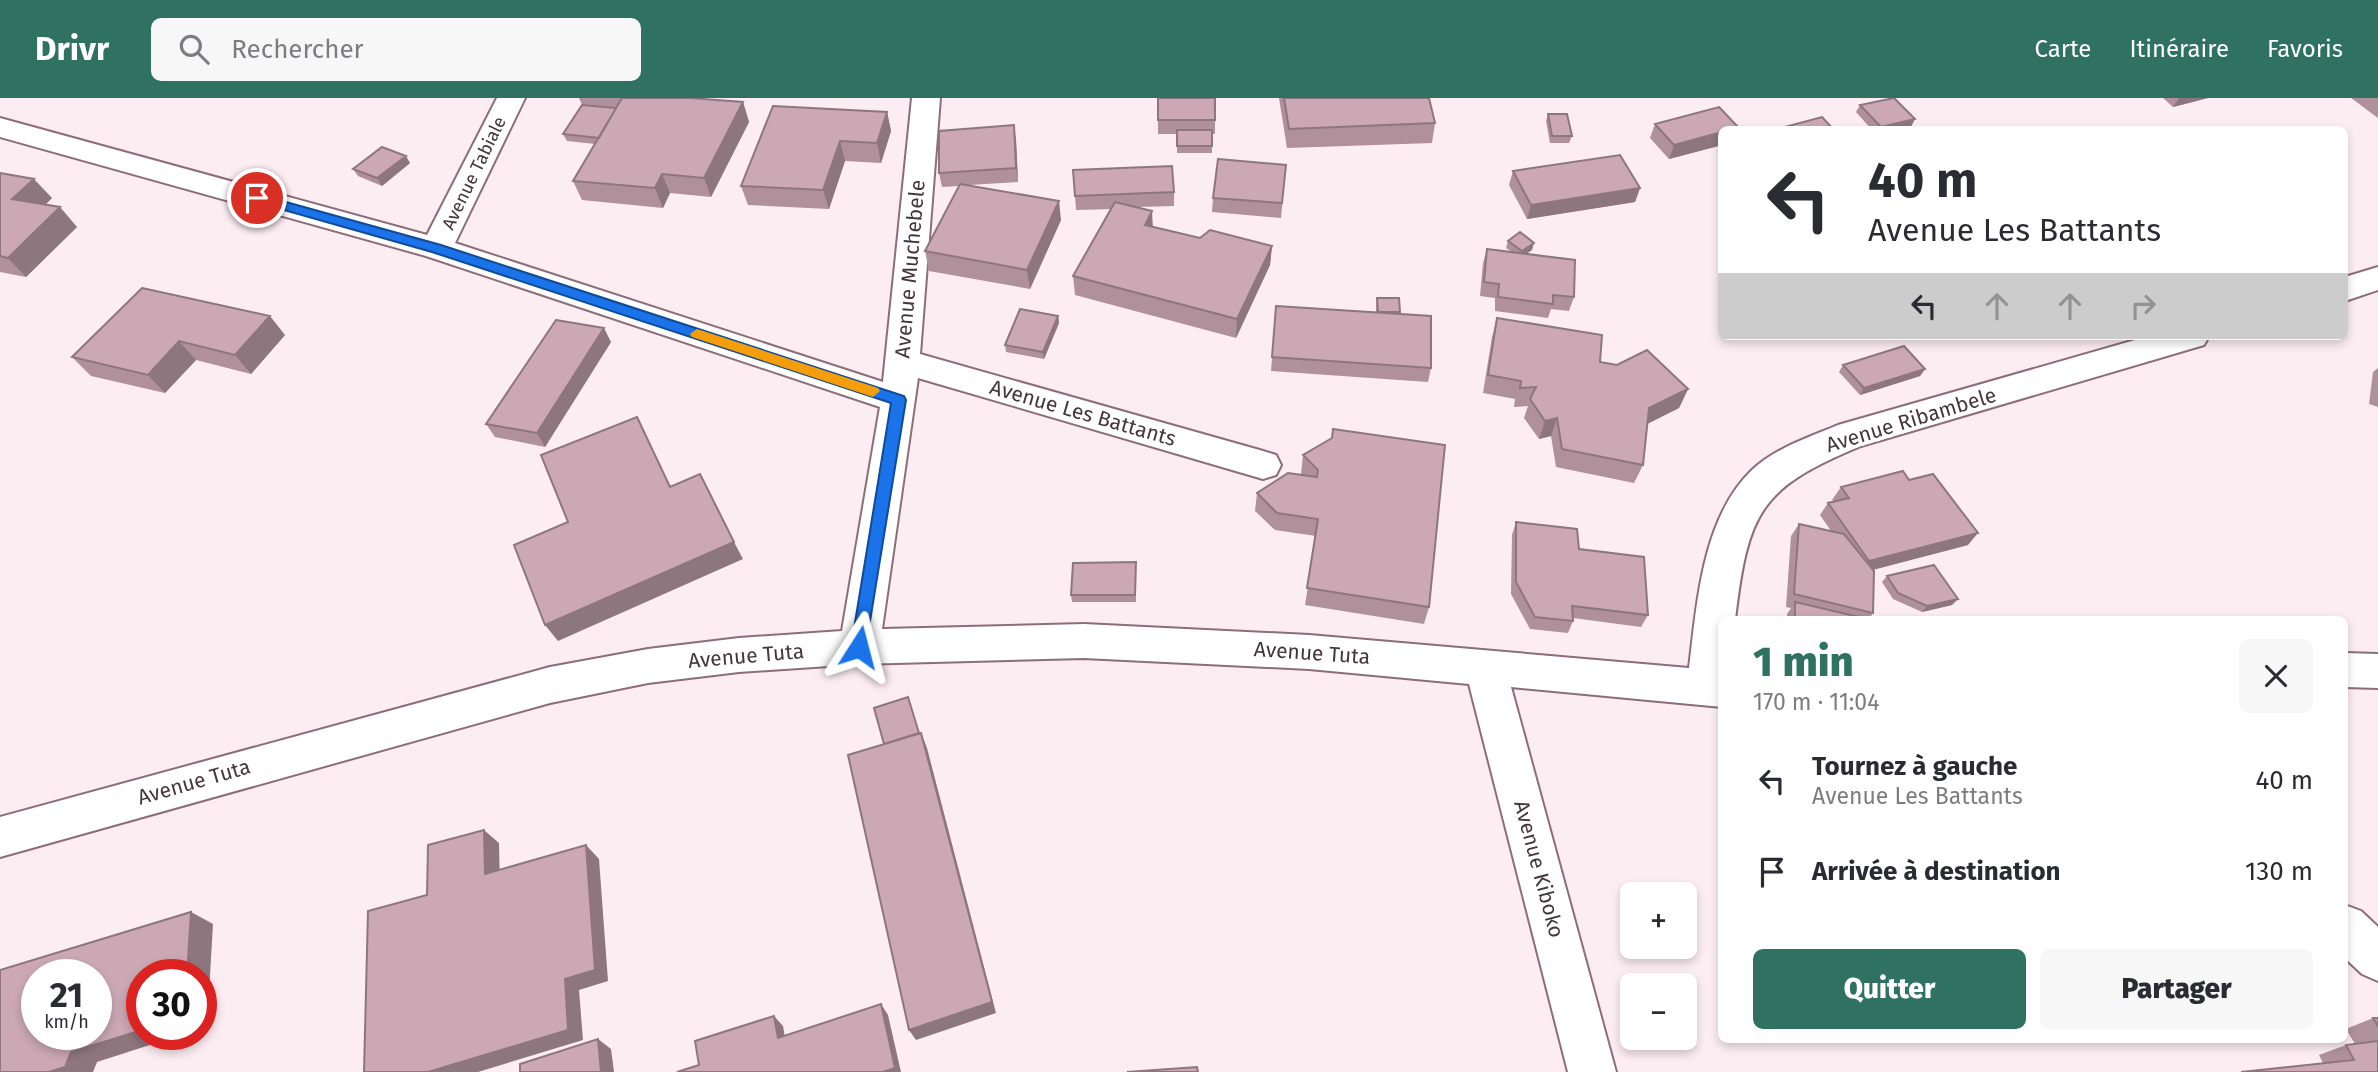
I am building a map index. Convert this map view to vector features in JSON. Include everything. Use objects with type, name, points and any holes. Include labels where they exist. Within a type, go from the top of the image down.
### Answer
[{"type":"street","name":"Avenue Tabiale","points":[[436,248],[511,98]]},
{"type":"street","name":"Avenue Muchebele","points":[[859,647],[898,400],[926,98]]},
{"type":"street","points":[[0,127],[436,248],[898,400]]},
{"type":"street","points":[[2348,288],[2378,278]]},
{"type":"street","name":"Avenue Ribambele","points":[[1718,616],[1720,584],[1731,544],[1753,492],[1766,479],[1803,455],[1851,435],[2178,340]]},
{"type":"street","name":"Avenue Les Battants","points":[[902,361],[1263,465]]},
{"type":"street","name":"Avenue Ribambele","points":[[1714,688],[1718,619]]},
{"type":"street","name":"Avenue Tuta","points":[[0,836],[550,685],[648,666],[739,655],[859,647],[1084,641],[1309,652],[1714,688]]},
{"type":"street","name":"Avenue Kiboko","points":[[1485,666],[1592,1072]]},
{"type":"street","points":[[2348,670],[2378,671]]},
{"type":"street","points":[[2348,930],[2378,958]]},
{"type":"building","points":[[622,98],[690,98],[743,102],[704,178],[662,174],[655,188],[573,181]]},
{"type":"building","points":[[1158,98],[1215,98],[1215,120],[1158,120]]},
{"type":"building","points":[[1284,98],[1429,98],[1435,123],[1289,129]]},
{"type":"building","points":[[1894,98],[1915,119],[1880,126],[1860,105]]},
{"type":"building","points":[[582,105],[616,108],[599,138],[563,134]]},
{"type":"building","points":[[773,106],[887,112],[877,143],[840,141],[823,190],[741,186]]},
{"type":"building","points":[[1719,107],[1737,126],[1718,126],[1718,133],[1674,145],[1655,124]]},
{"type":"building","points":[[1548,114],[1567,114],[1572,136],[1552,136]]},
{"type":"building","points":[[1822,117],[1830,126],[1788,126]]},
{"type":"building","points":[[1014,125],[1016,168],[939,173],[939,131]]},
{"type":"building","points":[[1177,130],[1212,130],[1212,146],[1177,146]]},
{"type":"building","points":[[382,147],[406,156],[377,178],[353,169]]},
{"type":"building","points":[[1620,155],[1640,188],[1531,205],[1513,171]]},
{"type":"building","points":[[1218,159],[1286,165],[1282,203],[1213,198]]},
{"type":"building","points":[[1172,166],[1174,192],[1075,196],[1073,170]]},
{"type":"building","points":[[0,173],[34,179],[12,199],[60,207],[8,258],[0,256]]},
{"type":"building","points":[[960,184],[1059,201],[1027,270],[925,251]]},
{"type":"building","points":[[1115,202],[1152,211],[1145,225],[1200,238],[1210,230],[1272,246],[1237,319],[1073,276]]},
{"type":"building","points":[[1520,232],[1534,243],[1522,251],[1508,241]]},
{"type":"building","points":[[1487,249],[1575,260],[1574,297],[1553,295],[1553,304],[1498,297],[1499,284],[1484,282]]},
{"type":"building","points":[[142,288],[270,316],[235,355],[179,341],[148,375],[72,357]]},
{"type":"building","points":[[1377,298],[1399,298],[1400,312],[1378,312]]},
{"type":"building","points":[[1276,306],[1431,316],[1431,368],[1272,357]]},
{"type":"building","points":[[1020,309],[1058,316],[1043,352],[1005,345]]},
{"type":"building","points":[[1497,318],[1602,335],[1600,362],[1617,365],[1647,350],[1688,389],[1649,408],[1643,465],[1562,449],[1557,418],[1545,421],[1530,399],[1536,387],[1520,388],[1521,381],[1488,375]]},
{"type":"building","points":[[556,320],[604,328],[537,433],[486,424]]},
{"type":"building","points":[[1904,346],[1925,369],[1864,388],[1843,365]]},
{"type":"building","points":[[637,417],[670,487],[700,474],[734,542],[545,625],[514,545],[568,522],[541,455]]},
{"type":"building","points":[[1333,429],[1445,445],[1429,607],[1307,588],[1318,519],[1277,513],[1257,493],[1288,473],[1317,477],[1318,470],[1303,455],[1332,438]]},
{"type":"building","points":[[1903,471],[1909,480],[1933,474],[1978,533],[1869,561],[1828,503],[1849,498],[1841,487]]},
{"type":"building","points":[[1516,522],[1577,529],[1579,549],[1644,557],[1648,615],[1572,606],[1573,621],[1535,617],[1516,582]]},
{"type":"building","points":[[1799,524],[1844,534],[1874,571],[1873,613],[1794,594]]},
{"type":"building","points":[[1136,562],[1135,595],[1071,595],[1073,563]]},
{"type":"building","points":[[1934,565],[1958,599],[1927,606],[1898,593],[1887,576]]},
{"type":"building","points":[[1795,602],[1855,616],[1795,616]]},
{"type":"building","points":[[908,697],[919,733],[884,744],[874,708]]},
{"type":"building","points":[[921,733],[992,1002],[909,1030],[848,755]]},
{"type":"building","points":[[484,830],[485,874],[586,845],[595,970],[565,979],[568,1030],[428,1072],[364,1072],[368,911],[427,895],[428,845]]},
{"type":"building","points":[[191,912],[188,959],[126,959],[126,1035],[112,1039],[112,959],[36,959]]},
{"type":"building","points":[[21,964],[21,1050],[77,1050],[71,1052],[65,1067],[49,1072],[0,1072],[0,970]]},
{"type":"building","points":[[881,1004],[895,1068],[883,1072],[677,1072],[699,1065],[695,1041],[774,1016],[778,1038]]},
{"type":"building","points":[[598,1039],[601,1072],[520,1072],[520,1064]]},
{"type":"building","points":[[2378,1041],[2378,1072],[2241,1072],[2354,1060],[2346,1045]]},
{"type":"building","points":[[1197,1067],[1198,1072],[1127,1072]]},
{"type":"slow traffic","points":[[697,334],[873,391]]},
{"type":"route","points":[[257,198],[436,248],[898,400],[859,647]]}]
